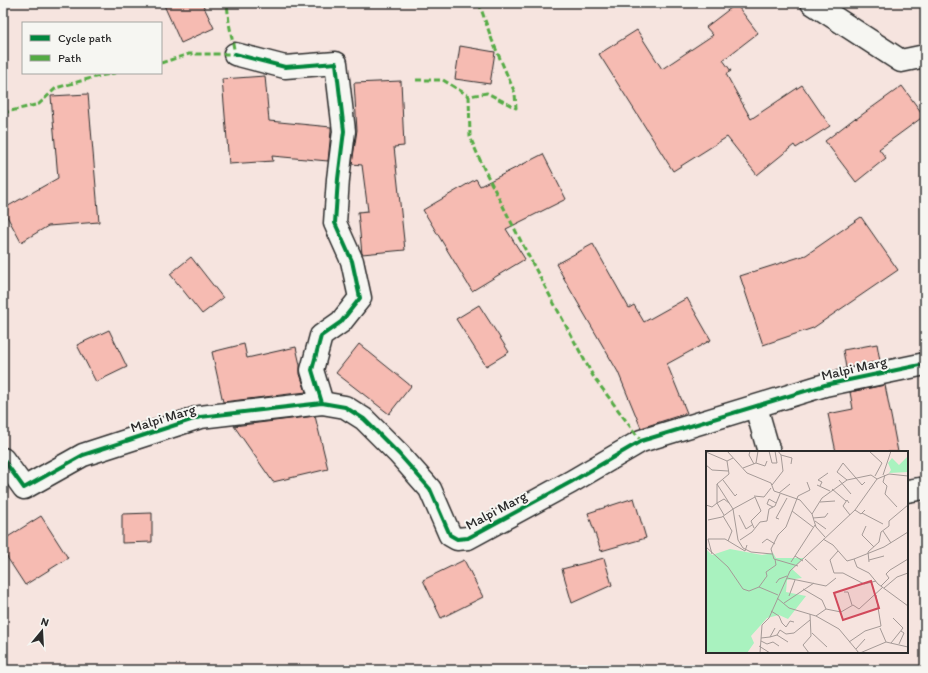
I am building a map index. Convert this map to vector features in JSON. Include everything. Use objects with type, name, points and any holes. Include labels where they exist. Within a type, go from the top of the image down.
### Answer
[{"type":"street","points":[[812,3],[901,61],[925,56]]},
{"type":"street","points":[[235,54],[285,67],[336,63],[344,131],[338,179],[335,223],[352,261],[360,298],[341,322],[321,336],[312,370],[322,403]]},
{"type":"street","name":"Malpi Marg","points":[[3,459],[24,488],[83,455],[200,417],[322,403],[345,407],[364,419],[399,454],[430,489],[450,535],[458,539],[468,538],[572,482],[641,442],[825,386],[925,364]]},
{"type":"street","points":[[756,407],[769,451]]},
{"type":"street","points":[[908,491],[925,488]]},
{"type":"building","points":[[163,3],[202,3],[214,28],[181,43]]},
{"type":"building","points":[[736,4],[758,33],[723,60],[731,71],[726,74],[751,119],[802,85],[830,126],[796,148],[794,145],[757,175],[727,137],[673,171],[599,54],[637,30],[662,69],[713,35],[706,27]]},
{"type":"building","points":[[460,46],[495,52],[490,84],[455,79]]},
{"type":"building","points":[[265,76],[269,121],[331,127],[328,161],[272,156],[273,161],[229,164],[222,79]]},
{"type":"building","points":[[401,81],[404,146],[394,147],[405,250],[362,254],[358,212],[368,211],[362,165],[352,164],[357,130],[354,83]]},
{"type":"building","points":[[902,86],[924,116],[879,149],[886,158],[856,182],[825,141],[855,118],[856,119]]},
{"type":"building","points":[[88,94],[99,222],[48,226],[21,242],[3,209],[58,178],[51,96]]},
{"type":"building","points":[[543,154],[566,199],[506,229],[525,259],[472,291],[423,210],[476,179],[480,186]]},
{"type":"building","points":[[861,217],[898,270],[813,328],[763,345],[740,276],[806,255]]},
{"type":"building","points":[[593,244],[629,308],[634,305],[644,322],[687,298],[711,340],[667,364],[687,413],[641,428],[618,372],[556,264]]},
{"type":"building","points":[[191,257],[223,298],[202,314],[170,274]]},
{"type":"building","points":[[479,305],[509,352],[486,366],[456,319]]},
{"type":"building","points":[[109,330],[127,367],[96,382],[77,345]]},
{"type":"building","points":[[244,344],[247,358],[296,347],[300,365],[300,374],[306,392],[223,402],[212,352]]},
{"type":"building","points":[[359,344],[411,386],[389,414],[336,373]]},
{"type":"building","points":[[877,344],[880,361],[846,368],[843,350]]},
{"type":"building","points":[[885,385],[898,451],[836,451],[828,414],[853,409],[850,392]]},
{"type":"building","points":[[315,416],[328,469],[273,482],[234,426]]},
{"type":"building","points":[[634,498],[646,538],[601,551],[588,513]]},
{"type":"building","points":[[152,513],[152,542],[122,543],[122,514]]},
{"type":"building","points":[[41,516],[68,558],[25,585],[3,551],[3,540]]},
{"type":"building","points":[[604,558],[612,585],[572,603],[562,569]]},
{"type":"building","points":[[464,560],[483,597],[441,618],[423,580]]},
{"type":"marked path","points":[[162,63],[189,54],[235,54],[227,3]]},
{"type":"marked path","points":[[479,3],[492,40],[515,93],[516,108],[487,93],[469,96],[470,137],[484,169],[528,255],[593,376],[641,441]]},
{"type":"marked path","points":[[3,113],[39,104],[56,88],[110,74]]},
{"type":"marked path","points":[[416,80],[443,80],[469,96]]},
{"type":"cycle path","points":[[235,54],[285,67],[336,63],[344,131],[338,179],[335,223],[352,261],[360,298],[341,322],[321,336],[312,370],[322,403]]},
{"type":"cycle path","points":[[3,459],[24,488],[83,455],[200,417],[322,403],[345,407],[364,419],[399,454],[430,489],[450,535],[457,539],[468,538],[571,482],[641,441],[825,385],[925,364]]}]
